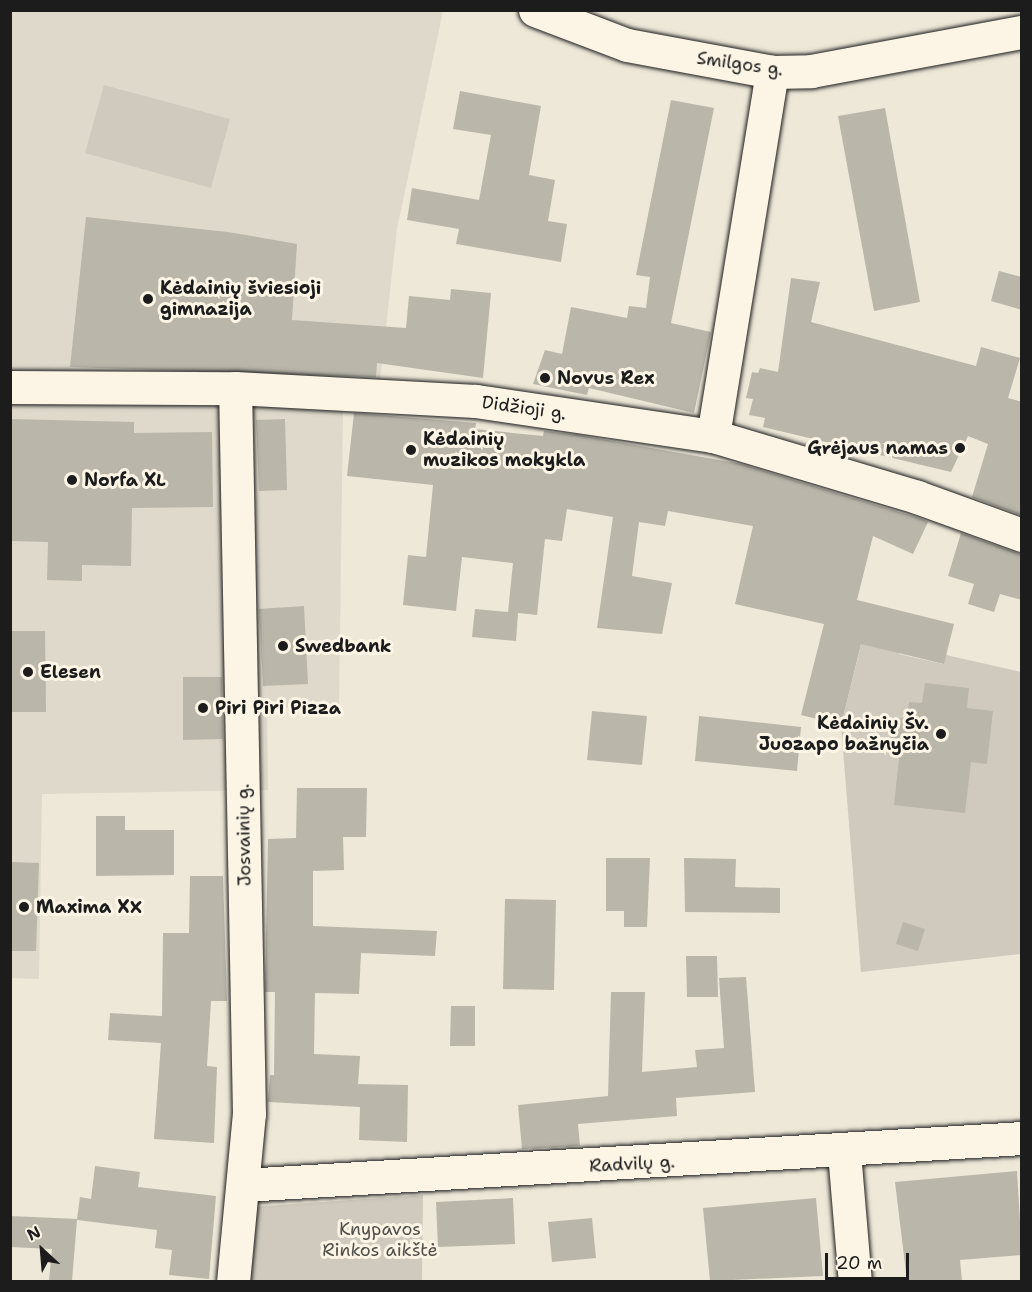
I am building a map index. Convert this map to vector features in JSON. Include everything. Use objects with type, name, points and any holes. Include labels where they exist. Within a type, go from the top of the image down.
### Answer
[{"type":"street","name":"Smilgos g.","points":[[535,10],[627,45],[772,72],[811,71],[1022,32]]},
{"type":"street","points":[[713,436],[772,72]]},
{"type":"street","name":"Didžioji g.","points":[[10,387],[235,388],[476,401],[713,436],[917,497],[1022,535]]},
{"type":"street","name":"Josvainių g.","points":[[233,1281],[249,1114],[235,388]]},
{"type":"street","name":"Radvilų g.","points":[[243,1185],[844,1152],[1022,1138]]},
{"type":"street","points":[[844,1152],[855,1281]]},
{"type":"shaded area","points":[[11,11],[443,11],[397,229],[380,380],[343,410],[339,707],[267,708],[268,790],[42,794],[39,979],[11,978]]},
{"type":"green space","points":[[104,85],[230,119],[211,188],[85,153]]},
{"type":"green space","points":[[864,633],[901,643],[899,654],[943,664],[946,655],[1021,672],[1021,954],[861,972],[841,725]]},
{"type":"green space","name":"Knypavos Rinkos aikštė","points":[[423,1195],[422,1281],[247,1282],[252,1207]]},
{"type":"building","points":[[460,91],[541,106],[529,175],[555,180],[548,221],[567,224],[561,262],[456,244],[459,229],[407,220],[412,188],[479,200],[491,135],[453,129]]},
{"type":"building","points":[[671,100],[714,108],[671,323],[711,332],[694,413],[589,388],[587,395],[533,384],[545,350],[562,354],[571,307],[627,318],[629,306],[646,308],[650,277],[636,275]]},
{"type":"building","points":[[885,108],[920,302],[874,311],[838,116]]},
{"type":"building","points":[[86,217],[228,232],[297,244],[292,320],[406,328],[409,296],[450,300],[451,289],[491,293],[483,378],[377,363],[376,377],[70,367]]},
{"type":"building","points":[[999,271],[1022,277],[1022,310],[991,301]]},
{"type":"building","points":[[791,278],[820,282],[811,322],[976,366],[981,347],[1020,358],[1008,398],[1022,402],[1021,515],[972,497],[988,444],[968,436],[951,472],[763,427],[765,418],[749,415],[753,399],[746,398],[752,372],[758,373],[760,368],[778,372]]},
{"type":"building","points":[[354,413],[476,423],[475,429],[543,436],[544,431],[579,435],[741,464],[922,519],[928,522],[913,554],[873,536],[857,600],[954,624],[944,664],[861,644],[841,725],[801,715],[824,624],[735,604],[753,526],[668,511],[665,526],[639,522],[632,576],[672,583],[662,634],[597,628],[613,517],[567,509],[562,541],[545,539],[537,615],[508,612],[513,563],[462,557],[456,611],[403,605],[408,555],[426,557],[433,485],[347,476]]},
{"type":"building","name":"Norfa XL","points":[[10,419],[134,422],[134,433],[212,432],[213,507],[132,508],[131,566],[82,565],[82,581],[47,580],[48,542],[10,541]]},
{"type":"building","points":[[285,419],[287,490],[259,491],[256,420]]},
{"type":"building","points":[[961,533],[1022,555],[1022,600],[1000,594],[994,612],[968,604],[974,584],[948,576]]},
{"type":"building","name":"Swedbank","points":[[304,606],[308,684],[263,686],[259,609]]},
{"type":"building","points":[[475,609],[518,613],[516,641],[472,637]]},
{"type":"building","name":"Elesen","points":[[10,631],[45,631],[46,712],[10,712]]},
{"type":"building","name":"Piri Piri Pizza","points":[[183,677],[222,677],[223,739],[183,740]]},
{"type":"building","name":"Kėdainių Šv. Juozapo bažnyčia","points":[[925,683],[969,688],[967,708],[993,711],[987,764],[971,762],[965,813],[894,805],[900,750],[890,749],[893,717],[907,719],[909,702],[922,703]]},
{"type":"building","points":[[592,711],[647,716],[642,765],[587,760]]},
{"type":"building","points":[[699,716],[801,727],[797,771],[695,761]]},
{"type":"building","points":[[297,788],[367,788],[366,837],[343,837],[344,870],[313,871],[313,926],[437,931],[435,956],[361,953],[359,994],[315,993],[314,1054],[360,1056],[358,1084],[408,1085],[407,1142],[359,1140],[360,1107],[268,1102],[270,1075],[274,1075],[275,992],[265,992],[268,839],[296,838]]},
{"type":"building","points":[[96,816],[125,816],[125,830],[174,830],[174,875],[96,876]]},
{"type":"building","points":[[606,858],[650,858],[647,927],[624,927],[624,911],[606,911]]},
{"type":"building","points":[[684,858],[736,859],[735,887],[780,888],[780,913],[685,912]]},
{"type":"building","name":"Maxima XX","points":[[10,862],[39,863],[36,951],[10,951]]},
{"type":"building","points":[[190,876],[223,876],[227,1001],[211,1001],[207,1066],[217,1067],[214,1143],[154,1139],[161,1043],[108,1040],[110,1013],[162,1016],[163,933],[189,933]]},
{"type":"building","points":[[505,899],[556,900],[554,990],[503,989]]},
{"type":"building","points":[[903,922],[925,929],[918,951],[896,944]]},
{"type":"building","points":[[686,956],[717,956],[718,997],[687,997]]},
{"type":"building","points":[[746,977],[755,1092],[676,1098],[677,1116],[578,1124],[580,1146],[522,1149],[518,1105],[608,1096],[611,992],[645,992],[642,1072],[697,1067],[695,1050],[724,1048],[719,978]]},
{"type":"building","points":[[451,1006],[475,1006],[475,1046],[450,1046]]},
{"type":"building","points":[[95,1166],[140,1172],[138,1187],[216,1196],[209,1279],[169,1275],[172,1250],[155,1248],[157,1230],[77,1220],[72,1281],[49,1281],[52,1249],[10,1247],[10,1216],[77,1219],[80,1197],[91,1199]]},
{"type":"building","points":[[1017,1171],[1022,1255],[960,1260],[962,1281],[907,1281],[895,1182]]},
{"type":"building","points":[[513,1198],[515,1244],[438,1247],[436,1202]]},
{"type":"building","points":[[816,1198],[823,1276],[710,1281],[703,1208]]},
{"type":"building","points":[[592,1218],[596,1258],[552,1262],[548,1222]]},
{"type":"place","name":"Kėdainių šviesioji gimnazija","points":[[148,299]]},
{"type":"place","name":"Novus Rex","points":[[545,378]]},
{"type":"place","name":"Grėjaus namas","points":[[960,448]]},
{"type":"place","name":"Kėdainių muzikos mokykla","points":[[411,450]]},
{"type":"place","name":"Norfa XL","points":[[72,480]]},
{"type":"place","name":"Swedbank","points":[[283,646]]},
{"type":"place","name":"Elesen","points":[[28,672]]},
{"type":"place","name":"Piri Piri Pizza","points":[[203,708]]},
{"type":"place","name":"Kėdainių Šv. Juozapo bažnyčia","points":[[941,734]]},
{"type":"place","name":"Maxima XX","points":[[24,907]]}]
